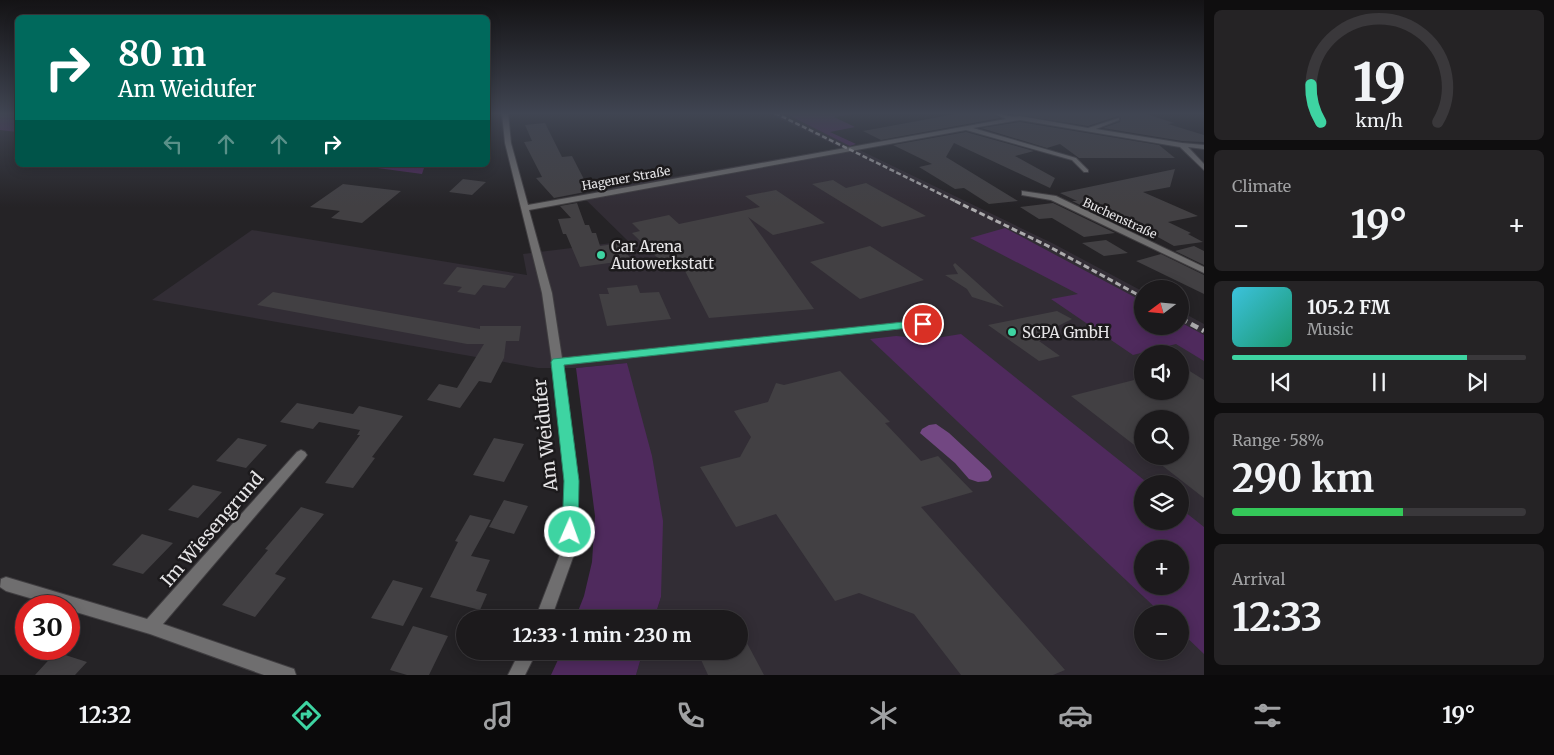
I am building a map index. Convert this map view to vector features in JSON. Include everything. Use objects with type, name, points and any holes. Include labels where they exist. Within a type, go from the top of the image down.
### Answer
[{"type":"street","name":"Am Weidufer","points":[[508,144],[547,293],[572,481],[569,549],[546,610]]},
{"type":"street","name":"Hagener Straße","points":[[526,208],[875,144]]},
{"type":"street","name":"Hagener Straße","points":[[1023,144],[1074,159],[1086,171]]},
{"type":"street","name":"Hagener Straße","points":[[1174,144],[1204,146]]},
{"type":"street","points":[[1182,146],[1204,168]]},
{"type":"street","name":"Buchenstraße","points":[[1025,193],[1053,198],[1204,270]]},
{"type":"street","name":"Am Weidufer","points":[[557,362],[923,324]]},
{"type":"street","name":"Im Wiesengrund","points":[[150,627],[301,455]]},
{"type":"street","points":[[6,584],[150,627],[288,675]]},
{"type":"street","points":[[516,675],[524,660]]},
{"type":"shaded area","points":[[834,144],[848,144],[1054,244],[1134,287],[1134,335],[1189,335],[1189,316],[1204,324],[1204,675],[636,675],[640,660],[748,660],[748,610],[657,610],[661,597],[627,363],[576,368],[538,368],[152,300],[252,230],[527,275],[523,254],[628,241],[582,196],[620,186],[841,148]]},
{"type":"shaded area","points":[[370,167],[424,167],[422,174]]},
{"type":"shaded area","points":[[1005,228],[1134,297],[1134,335],[1189,335],[1189,327],[1204,335],[1204,361],[1189,352],[1189,345],[1134,345],[1133,355],[1051,299],[1078,294],[970,238]]},
{"type":"shaded area","points":[[961,334],[1138,475],[1134,475],[1134,530],[1189,530],[1189,515],[1204,527],[1204,654],[1189,640],[1189,605],[1152,605],[1142,595],[1189,595],[1189,540],[1134,540],[1134,588],[870,339],[896,336],[930,339]]},
{"type":"shaded area","points":[[627,363],[652,456],[663,521],[661,597],[657,610],[579,610],[592,562],[595,516],[576,368]]},
{"type":"shaded area","points":[[936,424],[949,433],[990,471],[992,477],[988,481],[978,482],[969,479],[955,463],[920,433],[922,429],[929,425]]},
{"type":"shaded area","points":[[558,660],[640,660],[636,675],[551,675]]},
{"type":"building","points":[[525,144],[556,144],[562,157],[572,156],[590,191],[554,198],[536,178],[542,177]]},
{"type":"building","points":[[953,144],[946,157],[1018,201],[989,204],[964,188],[955,189],[919,167],[932,164],[893,145]]},
{"type":"building","points":[[957,144],[1011,144],[1034,151],[1015,156],[1055,178],[1050,188]]},
{"type":"building","points":[[1035,144],[1058,144],[1047,148]]},
{"type":"building","points":[[1061,144],[1156,144],[1175,158],[1079,158]]},
{"type":"building","points":[[1175,169],[1170,187],[1143,192],[1198,216],[1168,222],[1191,233],[1188,234],[1203,242],[1174,246],[1147,231],[1132,230],[1072,201],[1077,201],[1060,193]]},
{"type":"building","points":[[463,179],[486,182],[472,195],[449,192]]},
{"type":"building","points":[[833,180],[846,188],[866,183],[926,216],[882,227],[812,184]]},
{"type":"building","points":[[343,184],[401,191],[362,223],[331,218],[340,211],[310,207]]},
{"type":"building","points":[[776,190],[825,223],[773,235],[748,217],[814,309],[709,318],[684,269],[672,272],[632,233],[640,231],[632,223],[669,215],[679,224],[760,207],[745,196]]},
{"type":"building","points":[[577,203],[585,225],[589,225],[592,233],[596,233],[600,246],[621,243],[631,260],[580,267],[566,234],[563,234],[558,219],[571,218],[560,206]]},
{"type":"building","points":[[1053,203],[1115,233],[1084,237],[1052,218],[1039,219],[1020,207]]},
{"type":"building","points":[[1106,240],[1128,253],[1104,256],[1082,243]]},
{"type":"building","points":[[870,246],[924,280],[860,299],[810,262]]},
{"type":"building","points":[[1194,246],[1204,251],[1204,265],[1175,251]]},
{"type":"building","points":[[1161,254],[1204,275],[1204,294],[1189,287],[1189,280],[1175,280],[1136,261]]},
{"type":"building","points":[[955,263],[1004,307],[972,297],[967,289],[945,275],[958,274],[953,265]]},
{"type":"building","points":[[457,267],[514,276],[505,288],[483,285],[475,295],[457,292],[462,287],[443,284]]},
{"type":"building","points":[[637,285],[640,293],[659,292],[671,319],[607,326],[599,294],[609,294],[607,288]]},
{"type":"building","points":[[273,292],[480,329],[480,326],[521,326],[519,341],[506,341],[504,358],[491,383],[479,381],[460,408],[427,400],[439,384],[457,388],[484,344],[467,344],[257,305]]},
{"type":"building","points":[[1057,311],[1072,319],[1048,331],[1034,334],[1042,340],[1039,341],[1060,356],[1039,361],[988,325]]},
{"type":"building","points":[[840,371],[890,422],[885,423],[921,461],[938,456],[973,492],[921,507],[1065,670],[1053,675],[961,675],[914,614],[859,593],[835,601],[776,514],[736,527],[700,467],[740,457],[751,437],[734,411],[768,402],[776,383],[784,385]]},
{"type":"building","points":[[1189,371],[1204,380],[1204,498],[1189,486],[1189,475],[1174,475],[1162,465],[1189,465],[1189,410],[1134,410],[1134,445],[1071,396],[1134,380],[1134,400],[1189,400]]},
{"type":"building","points":[[297,403],[353,414],[359,406],[403,416],[372,457],[375,458],[353,488],[325,483],[360,435],[357,435],[360,430],[319,422],[313,429],[280,422]]},
{"type":"building","points":[[238,438],[267,445],[246,468],[216,461]]},
{"type":"building","points":[[494,438],[524,444],[504,482],[473,475]]},
{"type":"building","points":[[193,485],[222,492],[198,518],[168,510]]},
{"type":"building","points":[[504,500],[528,506],[514,534],[489,527]]},
{"type":"building","points":[[301,507],[324,514],[275,574],[286,578],[255,617],[222,605],[268,550],[265,549]]},
{"type":"building","points":[[470,515],[491,520],[471,556],[490,560],[476,591],[487,594],[480,610],[430,597],[458,542],[455,541]]},
{"type":"building","points":[[142,534],[173,543],[143,574],[112,565]]},
{"type":"building","points":[[393,580],[423,588],[403,626],[371,618]]},
{"type":"building","points":[[413,626],[448,636],[429,675],[407,675],[390,670]]},
{"type":"building","points":[[748,645],[764,675],[708,675],[701,660],[748,660]]},
{"type":"building","points":[[49,660],[80,660],[87,662],[75,675],[35,675]]},
{"type":"railway","points":[[839,144],[957,202]]},
{"type":"railway","points":[[955,201],[1046,245],[1134,293]]},
{"type":"railway","points":[[1189,323],[1204,331]]},
{"type":"place","name":"Car Arena Autowerkstatt","points":[[601,255]]},
{"type":"place","name":"SCPA GmbH","points":[[1012,332]]},
{"type":"route","points":[[570,532],[572,481],[557,362],[923,324]]}]
